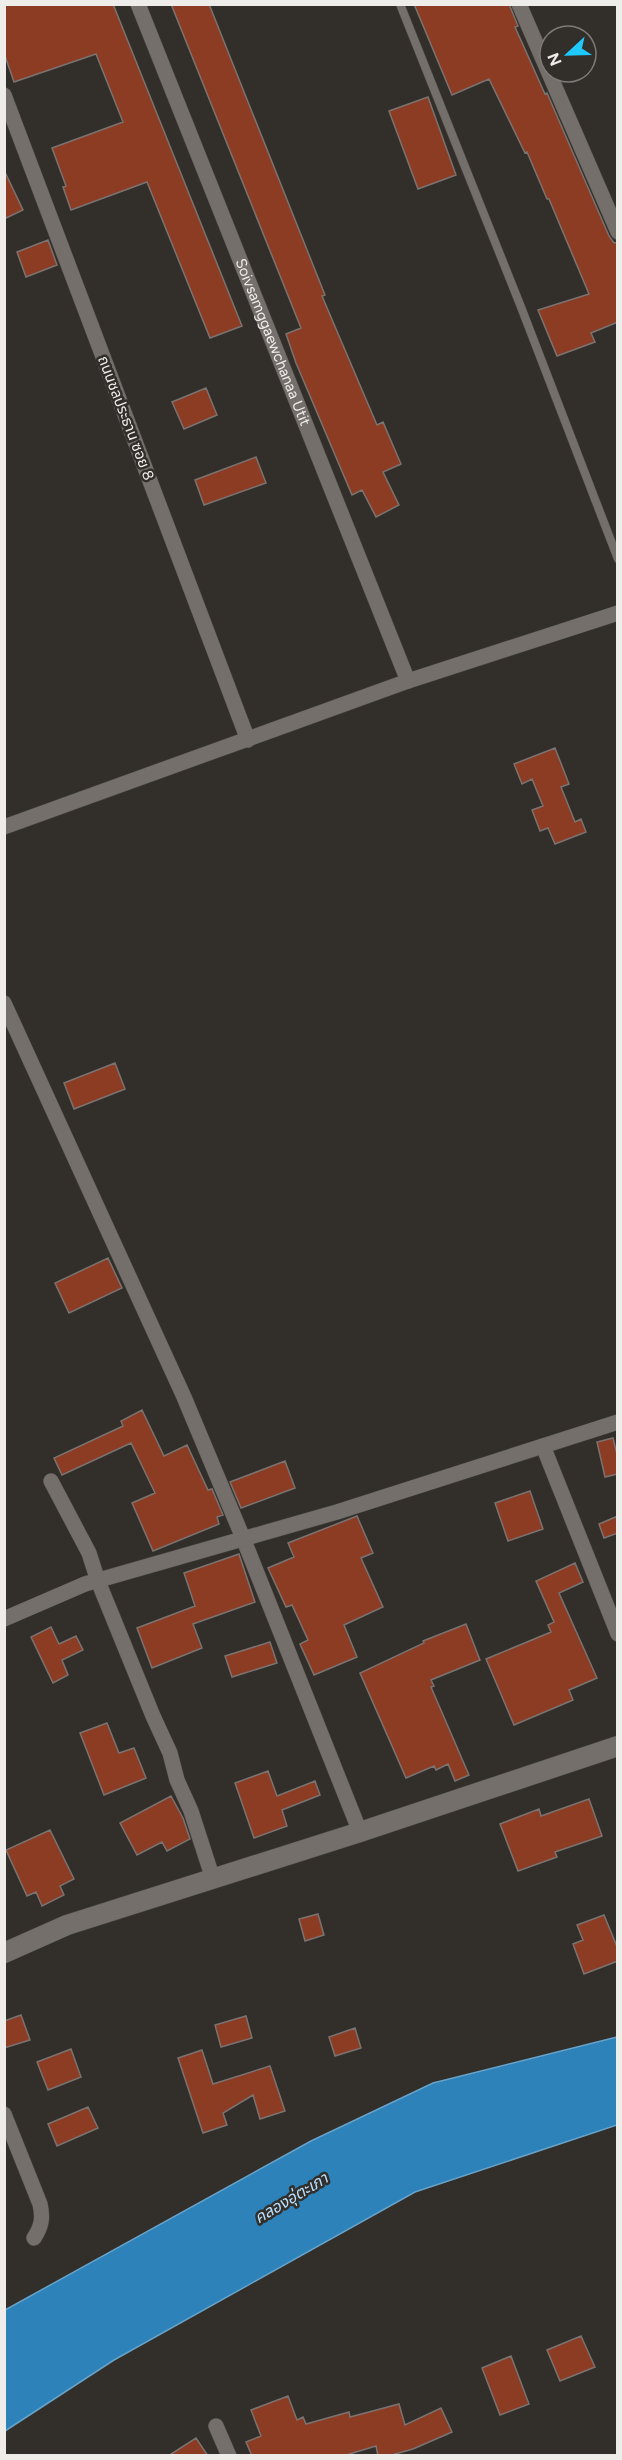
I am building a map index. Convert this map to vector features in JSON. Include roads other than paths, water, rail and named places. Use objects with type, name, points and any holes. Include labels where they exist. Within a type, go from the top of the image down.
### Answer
[{"type":"street","name":"Soivsamggaewchanaa Utit","points":[[138,4],[408,681]]},
{"type":"street","points":[[519,4],[618,232]]},
{"type":"street","name":"ถนนชลประธาน ซอย 8","points":[[4,95],[248,740]]},
{"type":"street","points":[[4,827],[408,681],[618,613]]},
{"type":"street","points":[[4,1003],[184,1397],[243,1538],[360,1832]]},
{"type":"street","points":[[4,1619],[98,1581],[337,1512],[618,1422]]},
{"type":"street","points":[[543,1446],[618,1634]]},
{"type":"street","points":[[51,1481],[89,1553],[98,1581],[170,1754],[177,1780],[191,1811],[213,1879]]},
{"type":"street","points":[[4,1953],[67,1925],[360,1832],[618,1746]]},
{"type":"street","points":[[4,2114],[40,2204],[41,2223],[34,2238]]},
{"type":"street","points":[[216,2426],[229,2456]]},
{"type":"lane","points":[[400,4],[521,307],[618,559]]},
{"type":"water","name":"คลองอุ่ตะเภา","points":[[617,2037],[617,2125],[415,2192],[114,2360],[5,2431],[5,2310],[311,2141],[433,2083]]}]
